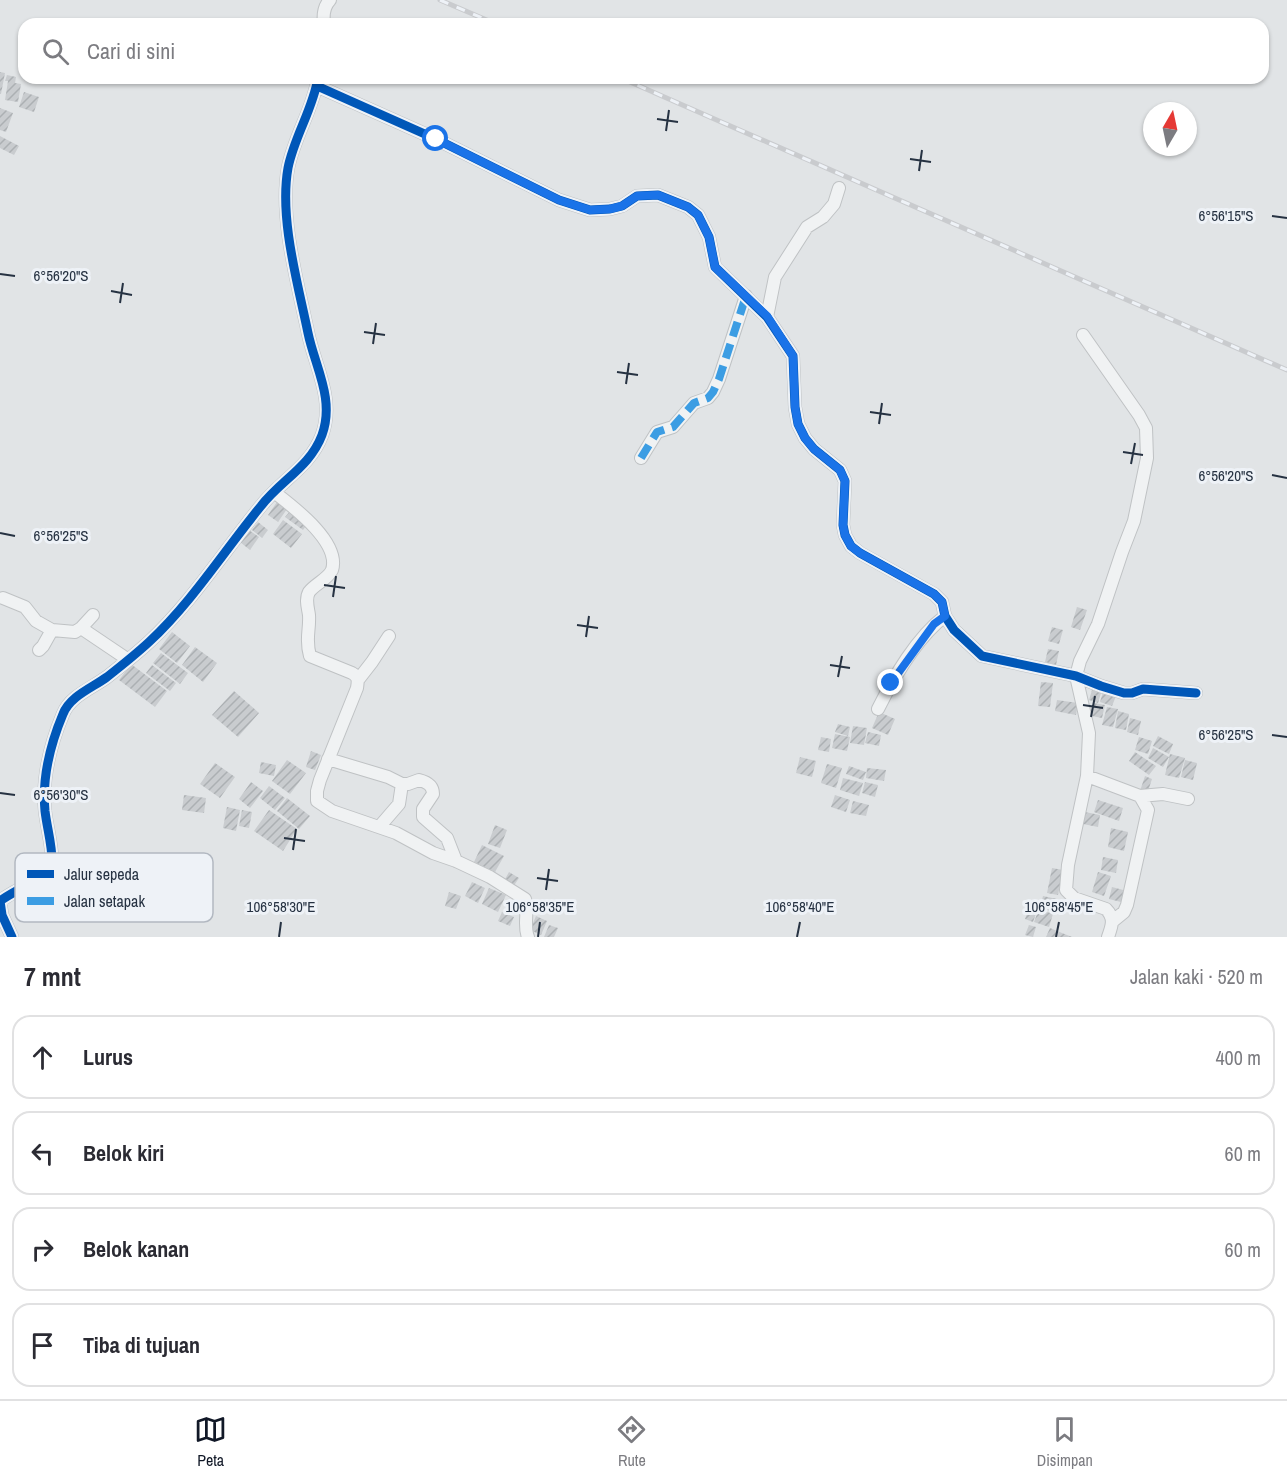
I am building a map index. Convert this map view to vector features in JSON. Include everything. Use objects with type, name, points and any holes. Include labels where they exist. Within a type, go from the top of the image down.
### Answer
[{"type":"street","points":[[323,18],[330,0]]},
{"type":"street","points":[[52,853],[44,789],[48,762],[63,713],[73,700],[107,677],[148,642],[190,598],[249,520],[311,456],[322,433],[326,414],[326,392],[310,342],[297,281],[285,197],[288,167],[316,84]]},
{"type":"street","points":[[321,84],[569,203],[590,210],[610,209],[622,206],[637,196],[658,195],[688,207],[698,215],[709,237],[715,267],[767,316],[793,356],[798,424],[814,449],[840,470],[845,481],[843,525],[851,546],[934,594],[942,602],[945,616],[954,630],[982,656],[1076,676],[1124,693],[1143,689],[1196,693]]},
{"type":"street","points":[[767,316],[775,277],[807,227],[823,217],[834,204],[839,188]]},
{"type":"street","points":[[641,458],[657,432],[673,427],[694,403],[708,398],[713,392],[746,296]]},
{"type":"street","points":[[1083,335],[1139,415],[1146,428],[1148,442],[1143,482],[1134,520],[1098,624],[1076,676],[1089,733],[1087,776],[1068,865],[1066,890],[1074,898],[1106,909],[1113,921]]},
{"type":"street","points":[[274,492],[309,520],[321,535],[330,552],[333,566],[330,573],[309,593],[307,598],[309,617],[307,633],[310,656],[352,673],[358,680]]},
{"type":"street","points":[[3,598],[25,607],[36,621],[52,630],[75,632],[93,615]]},
{"type":"street","points":[[878,709],[899,670],[934,624],[945,616]]},
{"type":"street","points":[[81,627],[127,659]]},
{"type":"street","points":[[39,650],[52,630]]},
{"type":"street","points":[[389,636],[358,680],[357,688],[320,780],[317,801],[332,811],[380,826],[434,853],[456,861],[525,899],[528,913],[526,932],[528,937]]},
{"type":"street","points":[[328,759],[388,777],[402,784],[419,780],[432,786],[433,794],[422,814],[426,821],[434,825],[447,838],[456,861]]},
{"type":"street","points":[[1087,776],[1140,796],[1163,794],[1188,799]]},
{"type":"street","points":[[380,826],[393,814],[399,804],[402,784]]},
{"type":"street","points":[[1108,937],[1113,921],[1124,912],[1130,896],[1148,810],[1140,796]]},
{"type":"street","points":[[12,937],[2,915],[0,902],[15,890]]},
{"type":"building","points":[[0,72],[5,73],[1,94],[0,94]]},
{"type":"building","points":[[7,75],[16,77],[15,83],[21,84],[18,102],[5,100],[8,81],[5,81]]},
{"type":"building","points":[[24,92],[39,97],[34,112],[19,107]]},
{"type":"building","points":[[0,108],[13,113],[6,132],[0,130]]},
{"type":"building","points":[[0,136],[19,146],[14,155],[0,148]]},
{"type":"building","points":[[277,502],[287,509],[278,522],[268,515]]},
{"type":"building","points":[[291,510],[308,523],[303,530],[285,517]]},
{"type":"building","points":[[283,520],[302,534],[291,548],[273,534]]},
{"type":"building","points":[[258,522],[268,530],[262,538],[252,530]]},
{"type":"building","points":[[249,530],[259,537],[250,550],[240,542]]},
{"type":"building","points":[[1077,607],[1087,610],[1080,630],[1071,627]]},
{"type":"building","points":[[1052,627],[1063,630],[1059,644],[1048,641]]},
{"type":"building","points":[[172,632],[190,646],[177,663],[159,649]]},
{"type":"building","points":[[195,647],[217,663],[203,682],[182,665]]},
{"type":"building","points":[[1048,649],[1059,651],[1056,665],[1045,662]]},
{"type":"building","points":[[161,653],[188,673],[180,684],[153,663]]},
{"type":"building","points":[[131,664],[167,691],[155,707],[119,680]]},
{"type":"building","points":[[152,665],[176,683],[170,691],[146,673]]},
{"type":"building","points":[[1041,682],[1053,683],[1050,707],[1038,706]]},
{"type":"building","points":[[1092,690],[1101,693],[1098,703],[1089,700]]},
{"type":"building","points":[[234,691],[259,713],[238,737],[212,715]]},
{"type":"building","points":[[1103,692],[1116,696],[1112,706],[1100,702]]},
{"type":"building","points":[[1057,700],[1078,703],[1076,715],[1055,711]]},
{"type":"building","points":[[1094,703],[1105,705],[1102,718],[1092,716]]},
{"type":"building","points":[[1107,707],[1118,709],[1113,727],[1102,725]]},
{"type":"building","points":[[1118,711],[1129,714],[1126,730],[1115,728]]},
{"type":"building","points":[[879,712],[895,719],[888,735],[872,728]]},
{"type":"building","points":[[1130,718],[1141,721],[1138,735],[1127,732]]},
{"type":"building","points":[[838,724],[850,727],[848,736],[835,732]]},
{"type":"building","points":[[853,726],[867,728],[864,745],[850,743]]},
{"type":"building","points":[[868,732],[881,735],[879,746],[865,743]]},
{"type":"building","points":[[835,734],[850,737],[847,751],[832,748]]},
{"type":"building","points":[[1158,736],[1173,744],[1169,754],[1153,746]]},
{"type":"building","points":[[821,737],[831,739],[829,752],[818,750]]},
{"type":"building","points":[[1139,737],[1152,741],[1148,754],[1135,750]]},
{"type":"building","points":[[1153,748],[1169,757],[1163,767],[1148,758]]},
{"type":"building","points":[[311,751],[321,755],[315,770],[306,767]]},
{"type":"building","points":[[1135,752],[1156,766],[1149,775],[1129,761]]},
{"type":"building","points":[[1170,754],[1185,758],[1179,778],[1165,775]]},
{"type":"building","points":[[800,757],[816,761],[812,777],[796,773]]},
{"type":"building","points":[[287,760],[306,773],[290,794],[272,781]]},
{"type":"building","points":[[1185,760],[1197,763],[1193,780],[1181,777]]},
{"type":"building","points":[[261,762],[276,765],[274,776],[259,773]]},
{"type":"building","points":[[215,763],[235,777],[220,798],[200,784]]},
{"type":"building","points":[[827,764],[842,768],[836,788],[821,783]]},
{"type":"building","points":[[849,766],[866,772],[863,780],[846,774]]},
{"type":"building","points":[[867,768],[886,770],[884,781],[866,778]]},
{"type":"building","points":[[1145,776],[1152,779],[1147,794],[1140,791]]},
{"type":"building","points":[[843,778],[863,783],[859,796],[840,790]]},
{"type":"building","points":[[251,782],[263,791],[250,808],[239,799]]},
{"type":"building","points":[[865,782],[878,785],[875,797],[862,793]]},
{"type":"building","points":[[269,786],[285,798],[275,810],[260,798]]},
{"type":"building","points":[[184,795],[206,798],[204,813],[182,810]]},
{"type":"building","points":[[835,795],[850,800],[846,812],[831,807]]},
{"type":"building","points":[[287,798],[310,816],[299,829],[277,811]]},
{"type":"building","points":[[1098,800],[1123,808],[1119,821],[1094,812]]},
{"type":"building","points":[[853,801],[869,805],[866,816],[850,813]]},
{"type":"building","points":[[227,807],[240,810],[236,831],[223,828]]},
{"type":"building","points":[[242,810],[252,812],[249,828],[239,826]]},
{"type":"building","points":[[269,810],[297,829],[283,851],[254,831]]},
{"type":"building","points":[[1085,812],[1100,815],[1098,827],[1083,824]]},
{"type":"building","points":[[495,825],[507,830],[500,848],[488,844]]},
{"type":"building","points":[[1111,828],[1128,832],[1124,851],[1108,847]]},
{"type":"building","points":[[482,845],[504,856],[495,872],[474,862]]},
{"type":"building","points":[[1103,857],[1118,860],[1116,873],[1101,870]]},
{"type":"building","points":[[1052,868],[1063,870],[1058,895],[1047,893]]},
{"type":"building","points":[[509,872],[519,878],[513,887],[504,881]]},
{"type":"building","points":[[1098,872],[1111,876],[1104,896],[1092,892]]},
{"type":"building","points":[[472,882],[485,888],[478,903],[465,896]]},
{"type":"building","points":[[1112,887],[1127,891],[1125,903],[1109,899]]},
{"type":"building","points":[[489,888],[506,895],[498,912],[482,904]]},
{"type":"building","points":[[449,892],[461,896],[456,909],[445,906]]},
{"type":"building","points":[[1043,896],[1057,899],[1054,912],[1040,908]]},
{"type":"building","points":[[1031,903],[1039,905],[1033,922],[1025,919]]},
{"type":"building","points":[[1039,909],[1053,914],[1049,927],[1034,922]]},
{"type":"building","points":[[502,912],[514,917],[510,926],[498,921]]},
{"type":"building","points":[[536,916],[547,921],[541,935],[530,930]]},
{"type":"building","points":[[549,925],[558,928],[554,937],[544,937]]},
{"type":"building","points":[[1029,925],[1036,927],[1033,937],[1025,935]]},
{"type":"building","points":[[1050,928],[1062,933],[1072,937],[1046,937]]},
{"type":"railway","points":[[440,0],[482,18]]},
{"type":"railway","points":[[635,84],[1287,370]]},
{"type":"marked path","points":[[641,458],[657,432],[673,427],[694,403],[708,398],[713,392],[746,296]]},
{"type":"cycle path","points":[[51,853],[44,799],[46,774],[58,726],[66,708],[76,697],[107,677],[165,627],[261,506],[303,465],[322,435],[325,422],[325,396],[311,346],[295,272],[286,208],[288,168],[317,84]]},
{"type":"cycle path","points":[[317,86],[436,139],[559,200],[590,210],[610,209],[622,206],[637,196],[658,195],[688,207],[698,215],[709,237],[715,267],[767,317],[793,356],[798,424],[814,449],[840,470],[845,481],[843,525],[851,546],[934,594],[942,602],[945,616],[954,630],[982,656],[1076,676],[1124,693],[1143,689],[1196,693]]},
{"type":"cycle path","points":[[12,937],[2,915],[0,901],[15,892]]},
{"type":"route","points":[[436,139],[559,200],[590,210],[622,206],[637,196],[658,195],[688,207],[698,215],[709,237],[715,267],[767,316],[793,356],[798,424],[814,449],[840,470],[845,481],[843,525],[851,546],[926,589],[942,602],[945,616],[934,624],[891,683]]}]
